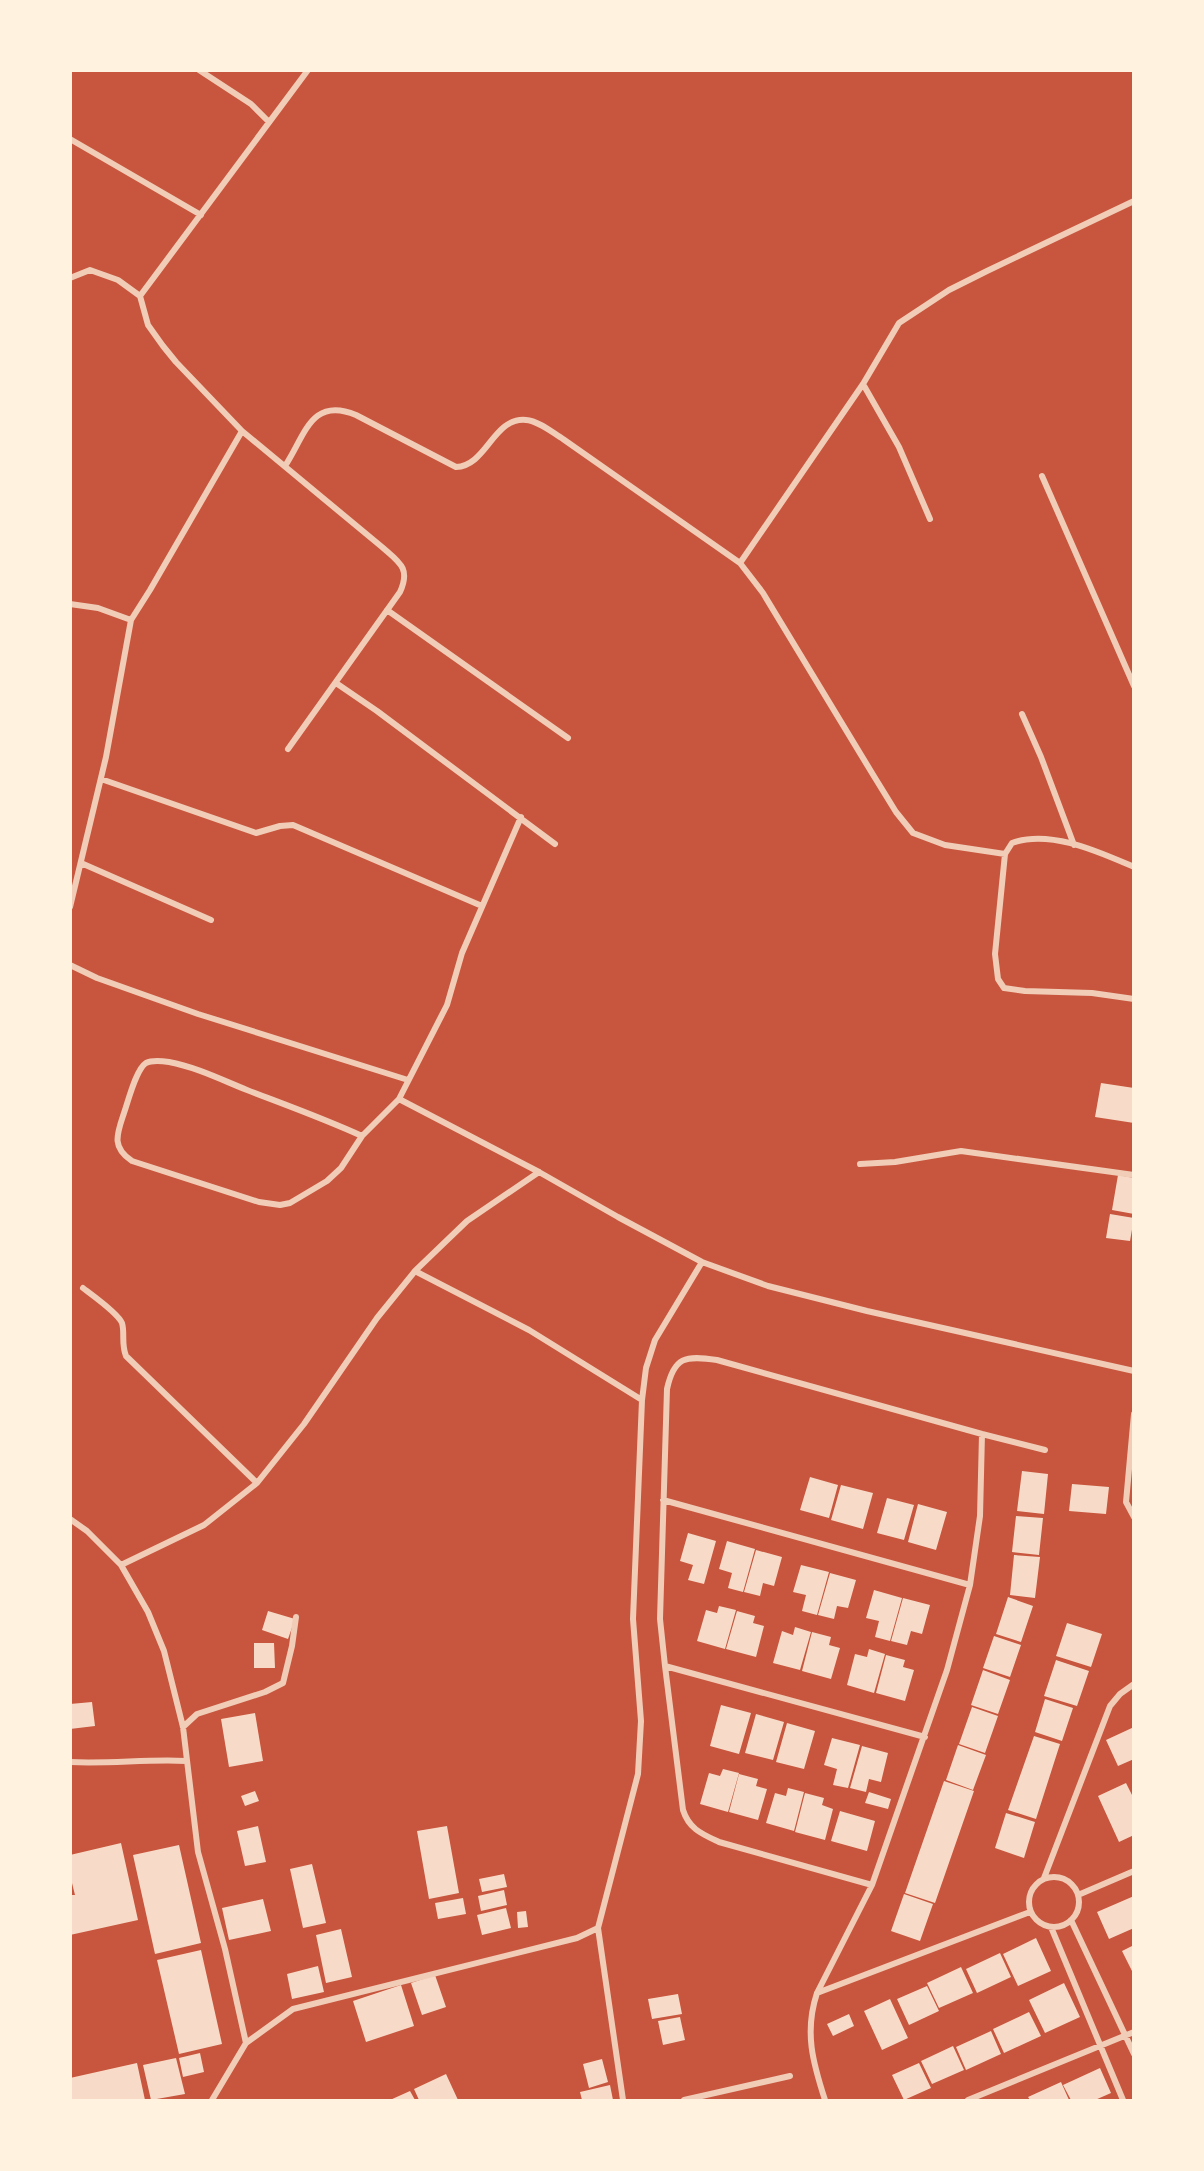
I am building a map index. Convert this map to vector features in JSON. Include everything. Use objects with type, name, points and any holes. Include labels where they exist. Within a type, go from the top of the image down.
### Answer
[{"type":"street","points":[[199,70],[251,104],[269,122]]},
{"type":"street","points":[[140,296],[308,70]]},
{"type":"street","points":[[70,139],[201,216]]},
{"type":"street","points":[[740,563],[863,384],[899,323],[927,303],[987,271],[1134,201]]},
{"type":"street","points":[[70,279],[90,270],[118,280],[140,296],[148,325],[156,336],[176,362],[242,431],[403,566],[404,584],[288,749]]},
{"type":"street","points":[[863,384],[899,447],[930,519]]},
{"type":"street","points":[[285,466],[316,415],[327,410],[347,411],[456,467],[473,464],[497,434],[517,421],[526,420],[536,423],[563,439],[740,563],[763,593],[872,773],[913,833],[945,845],[1005,854]]},
{"type":"street","points":[[70,907],[101,779],[131,620],[242,431]]},
{"type":"street","points":[[1042,476],[1134,686]]},
{"type":"street","points":[[70,604],[98,608],[131,620]]},
{"type":"street","points":[[387,610],[568,738]]},
{"type":"street","points":[[336,683],[555,844]]},
{"type":"street","points":[[1022,714],[1074,845]]},
{"type":"street","points":[[101,779],[256,833],[293,825],[482,906]]},
{"type":"street","points":[[362,1136],[198,1070],[158,1061],[146,1063],[140,1069],[117,1134],[119,1149],[132,1161],[259,1202],[280,1205],[290,1203],[327,1181],[341,1167],[362,1136],[399,1099],[447,1005],[462,952],[520,817]]},
{"type":"street","points":[[1134,867],[1074,845],[1044,839],[1020,840],[1012,843],[1005,854],[995,954],[998,979],[1004,988],[1025,991],[1092,993],[1134,999]]},
{"type":"street","points":[[81,863],[211,920]]},
{"type":"street","points":[[70,965],[97,978],[198,1014],[408,1080]]},
{"type":"street","points":[[399,1099],[539,1172],[702,1262],[790,1292],[1134,1371]]},
{"type":"street","points":[[860,1164],[895,1162],[961,1151],[1134,1175]]},
{"type":"street","points":[[121,1565],[204,1525],[257,1483],[304,1424],[377,1318],[415,1271],[467,1221],[539,1172]]},
{"type":"street","points":[[623,2100],[598,1928],[638,1774],[641,1749],[633,1618],[642,1400],[646,1368],[655,1340],[702,1262]]},
{"type":"street","points":[[415,1271],[530,1330],[642,1400]]},
{"type":"street","points":[[83,1288],[118,1317],[122,1324],[123,1348],[126,1356],[257,1483]]},
{"type":"street","points":[[872,1885],[719,1842],[698,1833],[690,1826],[683,1810],[660,1619],[667,1389],[675,1365],[688,1359],[702,1357],[717,1360],[1045,1450]]},
{"type":"street","points":[[1134,1414],[1126,1502],[1134,1517]]},
{"type":"street","points":[[825,2100],[809,2038],[812,2009],[817,1993],[872,1885],[947,1670],[970,1585],[980,1516],[982,1434]]},
{"type":"street","points":[[663,1500],[970,1585]]},
{"type":"street","points":[[70,1519],[87,1531],[121,1565],[148,1612],[164,1651],[183,1727],[198,1852],[225,1948],[246,2043]]},
{"type":"street","points":[[183,1727],[197,1713],[265,1692],[283,1683],[296,1617]]},
{"type":"street","points":[[665,1666],[925,1737]]},
{"type":"street","points":[[1044,1878],[1061,1878],[1068,1881],[1078,1895],[1078,1908],[1071,1920],[1065,1924],[1051,1927],[1043,1924],[1030,1912],[1029,1896],[1032,1888],[1044,1878],[1110,1706],[1120,1694],[1134,1684]]},
{"type":"street","points":[[70,1762],[97,1764],[186,1761]]},
{"type":"street","points":[[1078,1895],[1134,1871]]},
{"type":"street","points":[[817,1993],[1030,1912]]},
{"type":"street","points":[[1071,1920],[1134,2054]]},
{"type":"street","points":[[1051,1927],[1123,2100]]},
{"type":"street","points":[[212,2100],[246,2043],[293,2009],[577,1938],[598,1928]]},
{"type":"street","points":[[968,2100],[1134,2032]]},
{"type":"street","points":[[684,2100],[790,2076]]},
{"type":"building","points":[[1101,1083],[1134,1088],[1134,1123],[1095,1117]]},
{"type":"building","points":[[1118,1175],[1134,1178],[1134,1214],[1112,1210]]},
{"type":"building","points":[[1110,1214],[1134,1218],[1130,1241],[1106,1238]]},
{"type":"building","points":[[1022,1471],[1048,1474],[1044,1514],[1017,1511]]},
{"type":"building","points":[[810,1477],[838,1485],[829,1518],[800,1510]]},
{"type":"building","points":[[1072,1484],[1109,1487],[1106,1514],[1069,1511]]},
{"type":"building","points":[[841,1485],[873,1493],[863,1529],[831,1520]]},
{"type":"building","points":[[887,1498],[914,1505],[904,1540],[877,1533]]},
{"type":"building","points":[[918,1504],[947,1512],[936,1550],[908,1542]]},
{"type":"building","points":[[1016,1516],[1043,1518],[1039,1555],[1012,1552]]},
{"type":"building","points":[[688,1533],[716,1541],[704,1584],[688,1580],[693,1565],[680,1561]]},
{"type":"building","points":[[727,1541],[755,1549],[743,1592],[728,1588],[732,1573],[719,1569]]},
{"type":"building","points":[[756,1550],[782,1557],[774,1586],[763,1583],[760,1596],[744,1592]]},
{"type":"building","points":[[1014,1555],[1040,1557],[1035,1598],[1010,1595]]},
{"type":"building","points":[[801,1565],[829,1572],[817,1615],[802,1611],[806,1595],[793,1592]]},
{"type":"building","points":[[830,1573],[856,1580],[848,1608],[837,1606],[834,1619],[818,1615]]},
{"type":"building","points":[[874,1590],[902,1598],[890,1641],[875,1637],[879,1621],[866,1618]]},
{"type":"building","points":[[1008,1597],[1033,1606],[1021,1642],[996,1634]]},
{"type":"building","points":[[903,1598],[930,1605],[922,1634],[911,1631],[907,1645],[891,1641]]},
{"type":"building","points":[[719,1606],[736,1610],[725,1649],[697,1641],[706,1610],[717,1613]]},
{"type":"building","points":[[268,1611],[295,1619],[288,1639],[262,1630]]},
{"type":"building","points":[[737,1611],[755,1616],[753,1623],[764,1626],[756,1657],[726,1649]]},
{"type":"building","points":[[1067,1623],[1102,1634],[1091,1667],[1056,1656]]},
{"type":"building","points":[[795,1627],[811,1632],[800,1670],[773,1663],[782,1631],[793,1635]]},
{"type":"building","points":[[812,1632],[831,1637],[829,1645],[840,1648],[831,1679],[802,1671]]},
{"type":"building","points":[[994,1636],[1021,1645],[1010,1677],[983,1668]]},
{"type":"building","points":[[254,1643],[274,1643],[275,1668],[254,1668]]},
{"type":"building","points":[[869,1649],[885,1654],[874,1693],[847,1685],[855,1654],[867,1657]]},
{"type":"building","points":[[886,1655],[905,1660],[903,1667],[914,1670],[905,1701],[876,1693]]},
{"type":"building","points":[[1056,1660],[1089,1671],[1077,1706],[1044,1696]]},
{"type":"building","points":[[983,1670],[1010,1680],[998,1714],[971,1705]]},
{"type":"building","points":[[1045,1699],[1073,1708],[1062,1741],[1035,1732]]},
{"type":"building","points":[[92,1702],[95,1726],[70,1729],[70,1704]]},
{"type":"building","points":[[721,1705],[751,1713],[739,1754],[710,1746]]},
{"type":"building","points":[[972,1707],[998,1716],[985,1753],[959,1744]]},
{"type":"building","points":[[255,1713],[263,1761],[229,1767],[221,1719]]},
{"type":"building","points":[[756,1714],[784,1722],[773,1760],[745,1753]]},
{"type":"building","points":[[787,1723],[815,1731],[804,1769],[776,1762]]},
{"type":"building","points":[[1134,1727],[1134,1759],[1118,1766],[1106,1740]]},
{"type":"building","points":[[1034,1736],[1060,1744],[1036,1819],[1008,1810]]},
{"type":"building","points":[[832,1738],[860,1745],[848,1788],[833,1785],[837,1769],[824,1765]]},
{"type":"building","points":[[958,1745],[986,1755],[973,1790],[946,1780]]},
{"type":"building","points":[[862,1746],[888,1753],[881,1782],[869,1779],[866,1792],[850,1788]]},
{"type":"building","points":[[723,1769],[739,1773],[728,1812],[700,1804],[709,1773],[720,1776]]},
{"type":"building","points":[[739,1774],[758,1779],[756,1786],[767,1789],[758,1820],[729,1812]]},
{"type":"building","points":[[944,1781],[974,1791],[935,1903],[905,1893]]},
{"type":"building","points":[[1126,1783],[1134,1799],[1134,1835],[1119,1842],[1098,1796]]},
{"type":"building","points":[[788,1788],[804,1792],[794,1831],[766,1823],[775,1793],[786,1796]]},
{"type":"building","points":[[255,1791],[259,1801],[245,1806],[241,1796]]},
{"type":"building","points":[[869,1792],[891,1799],[888,1809],[865,1803]]},
{"type":"building","points":[[805,1793],[824,1798],[822,1805],[833,1809],[825,1840],[795,1832]]},
{"type":"building","points":[[840,1811],[875,1821],[867,1851],[831,1841]]},
{"type":"building","points":[[1006,1813],[1035,1822],[1024,1858],[995,1848]]},
{"type":"building","points":[[258,1826],[266,1862],[245,1866],[237,1831]]},
{"type":"building","points":[[447,1826],[459,1893],[429,1899],[417,1831]]},
{"type":"building","points":[[121,1843],[138,1920],[70,1935],[70,1895],[75,1895],[70,1875],[70,1855]]},
{"type":"building","points":[[179,1845],[201,1943],[155,1954],[133,1855]]},
{"type":"building","points":[[312,1864],[326,1923],[303,1928],[290,1869]]},
{"type":"building","points":[[504,1874],[507,1887],[482,1892],[479,1879]]},
{"type":"building","points":[[504,1890],[507,1905],[481,1911],[478,1896]]},
{"type":"building","points":[[904,1894],[933,1904],[920,1941],[891,1931]]},
{"type":"building","points":[[1134,1896],[1134,1928],[1109,1939],[1097,1912]]},
{"type":"building","points":[[463,1898],[466,1914],[438,1919],[435,1903]]},
{"type":"building","points":[[263,1899],[271,1931],[229,1940],[222,1908]]},
{"type":"building","points":[[506,1908],[511,1928],[482,1935],[477,1915]]},
{"type":"building","points":[[526,1911],[528,1927],[518,1928],[517,1912]]},
{"type":"building","points":[[341,1929],[352,1977],[326,1983],[316,1935]]},
{"type":"building","points":[[1036,1938],[1051,1971],[1018,1986],[1003,1954]]},
{"type":"building","points":[[1134,1945],[1134,1975],[1122,1951]]},
{"type":"building","points":[[201,1950],[222,2044],[179,2054],[157,1960]]},
{"type":"building","points":[[1000,1953],[1011,1977],[977,1993],[966,1969]]},
{"type":"building","points":[[318,1966],[324,1992],[292,1999],[287,1974]]},
{"type":"building","points":[[961,1967],[973,1993],[939,2008],[927,1983]]},
{"type":"building","points":[[435,1975],[446,2007],[422,2015],[411,1983]]},
{"type":"building","points":[[1064,1983],[1080,2017],[1045,2033],[1029,2000]]},
{"type":"building","points":[[401,1985],[414,2026],[366,2042],[353,2001]]},
{"type":"building","points":[[927,1986],[939,2011],[909,2025],[897,1999]]},
{"type":"building","points":[[678,1994],[682,2014],[652,2019],[648,1999]]},
{"type":"building","points":[[890,1999],[908,2038],[882,2050],[864,2011]]},
{"type":"building","points":[[1029,2012],[1041,2036],[1004,2053],[993,2029]]},
{"type":"building","points":[[849,2014],[854,2026],[833,2036],[827,2024]]},
{"type":"building","points":[[680,2017],[685,2040],[663,2045],[658,2021]]},
{"type":"building","points":[[991,2031],[1001,2054],[966,2070],[956,2047]]},
{"type":"building","points":[[953,2046],[964,2070],[932,2084],[921,2061]]},
{"type":"building","points":[[200,2053],[204,2072],[183,2077],[179,2058]]},
{"type":"building","points":[[176,2058],[185,2094],[151,2100],[143,2065]]},
{"type":"building","points":[[602,2059],[608,2082],[589,2088],[583,2064]]},
{"type":"building","points":[[137,2063],[145,2100],[70,2100],[70,2078]]},
{"type":"building","points":[[919,2063],[931,2088],[904,2100],[892,2075]]},
{"type":"building","points":[[1100,2068],[1111,2093],[1095,2100],[1071,2100],[1063,2085]]},
{"type":"building","points":[[446,2074],[458,2100],[419,2100],[414,2089]]},
{"type":"building","points":[[1061,2082],[1069,2100],[1030,2100],[1028,2097]]},
{"type":"building","points":[[610,2085],[613,2100],[582,2100],[580,2092]]},
{"type":"building","points":[[410,2091],[415,2100],[390,2100]]}]
